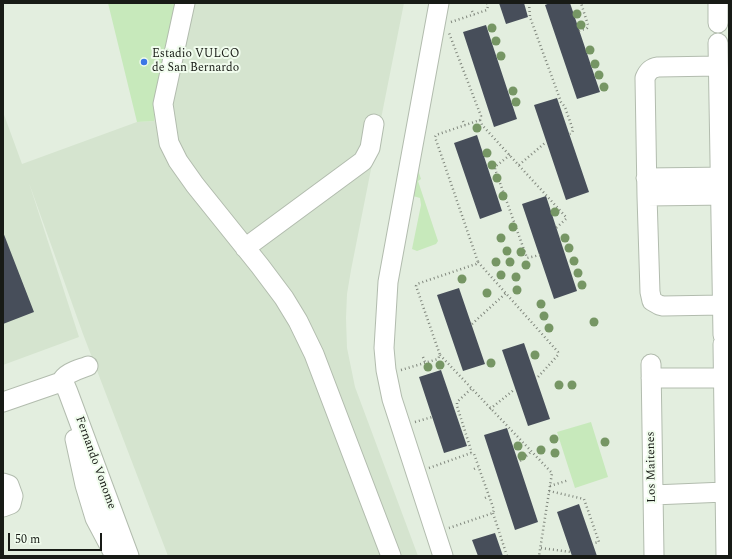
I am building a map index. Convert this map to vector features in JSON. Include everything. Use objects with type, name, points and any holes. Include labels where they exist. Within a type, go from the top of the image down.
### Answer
[{"type":"street","points":[[185,3],[163,104],[169,143],[178,162],[260,266],[284,298],[298,321],[314,354],[391,556]]},
{"type":"street","points":[[439,3],[388,282],[384,348],[386,370],[394,406],[443,556]]},
{"type":"street","points":[[718,3],[718,23]]},
{"type":"street","points":[[718,44],[724,186],[722,306],[723,378],[728,492],[726,556]]},
{"type":"street","points":[[718,66],[658,67],[647,72],[645,78],[646,187],[650,292],[652,301],[663,306],[722,306]]},
{"type":"street","points":[[245,248],[362,161],[370,148],[374,124]]},
{"type":"street","points":[[646,187],[724,186]]},
{"type":"street","points":[[3,402],[65,387],[63,378],[69,373],[88,366]]},
{"type":"street","name":"Los Maitenes","points":[[654,556],[651,371],[723,378]]},
{"type":"street","name":"Fernando Vonome","points":[[65,387],[86,485],[95,518],[115,556]]},
{"type":"street","name":"Fernando Vonome","points":[[65,387],[129,556]]},
{"type":"street","points":[[3,483],[9,485],[14,496],[11,504],[3,507]]},
{"type":"street","points":[[653,495],[728,492]]},
{"type":"path","points":[[487,3],[487,10],[447,26],[481,116],[480,120],[482,125],[566,217],[566,219],[556,228]]},
{"type":"path","points":[[530,3],[530,17],[561,102],[565,107],[573,130],[570,134]]},
{"type":"path","points":[[579,30],[587,28],[588,25],[581,3]]},
{"type":"path","points":[[472,10],[474,15]]},
{"type":"path","points":[[480,120],[436,135],[435,137],[478,262],[558,352],[558,355],[538,377]]},
{"type":"path","points":[[463,121],[465,125]]},
{"type":"path","points":[[519,166],[546,142]]},
{"type":"path","points":[[510,155],[496,166],[496,169],[527,258],[540,255]]},
{"type":"path","points":[[478,262],[476,264],[417,284],[416,286],[440,356],[552,473],[539,556]]},
{"type":"path","points":[[472,324],[506,294]]},
{"type":"path","points":[[395,371],[438,358],[440,356]]},
{"type":"path","points":[[423,357],[425,362]]},
{"type":"path","points":[[470,389],[458,402],[457,406],[471,453],[474,454],[494,510],[493,513],[507,556]]},
{"type":"path","points":[[490,409],[515,389]]},
{"type":"path","points":[[413,423],[432,417]]},
{"type":"path","points":[[520,461],[531,452]]},
{"type":"path","points":[[423,470],[471,453]]},
{"type":"path","points":[[474,469],[478,467]]},
{"type":"path","points":[[550,486],[569,480]]},
{"type":"path","points":[[549,491],[584,499],[599,542],[594,543]]},
{"type":"path","points":[[485,498],[489,496]]},
{"type":"path","points":[[444,529],[493,513]]},
{"type":"path","points":[[540,548],[571,552]]},
{"type":"shaded area","points":[[177,3],[404,3],[351,270],[347,294],[346,318],[347,348],[355,387],[418,556],[168,556],[83,334],[29,183],[79,337],[3,365],[3,112],[22,164],[137,122],[154,121]]},
{"type":"green space","name":"Estadio VULCO de San Bernardo","points":[[108,3],[177,3],[154,121],[137,122]]},
{"type":"green space","points":[[418,170],[421,179],[418,181],[438,241],[436,244],[417,251],[412,249],[421,205],[420,198],[413,196]]},
{"type":"green space","points":[[591,422],[608,477],[575,488],[557,432]]},
{"type":"building","points":[[499,3],[524,3],[528,17],[506,24]]},
{"type":"building","points":[[550,3],[570,3],[600,92],[577,99],[545,5]]},
{"type":"building","points":[[486,25],[517,119],[494,127],[463,32]]},
{"type":"building","points":[[557,98],[589,192],[566,200],[534,105]]},
{"type":"building","points":[[477,135],[502,211],[480,219],[454,143]]},
{"type":"building","points":[[546,196],[577,291],[554,299],[522,204]]},
{"type":"building","points":[[3,232],[34,312],[3,324]]},
{"type":"building","points":[[459,288],[485,364],[463,371],[437,295]]},
{"type":"building","points":[[524,343],[550,419],[528,426],[502,350]]},
{"type":"building","points":[[441,370],[467,446],[444,453],[419,377]]},
{"type":"building","points":[[507,428],[538,522],[515,530],[484,435]]},
{"type":"building","points":[[579,504],[597,556],[572,556],[557,512]]},
{"type":"building","points":[[495,533],[503,556],[478,556],[472,540]]},
{"type":"place","name":"Estadio VULCO de San Bernardo","points":[[144,62]]}]
